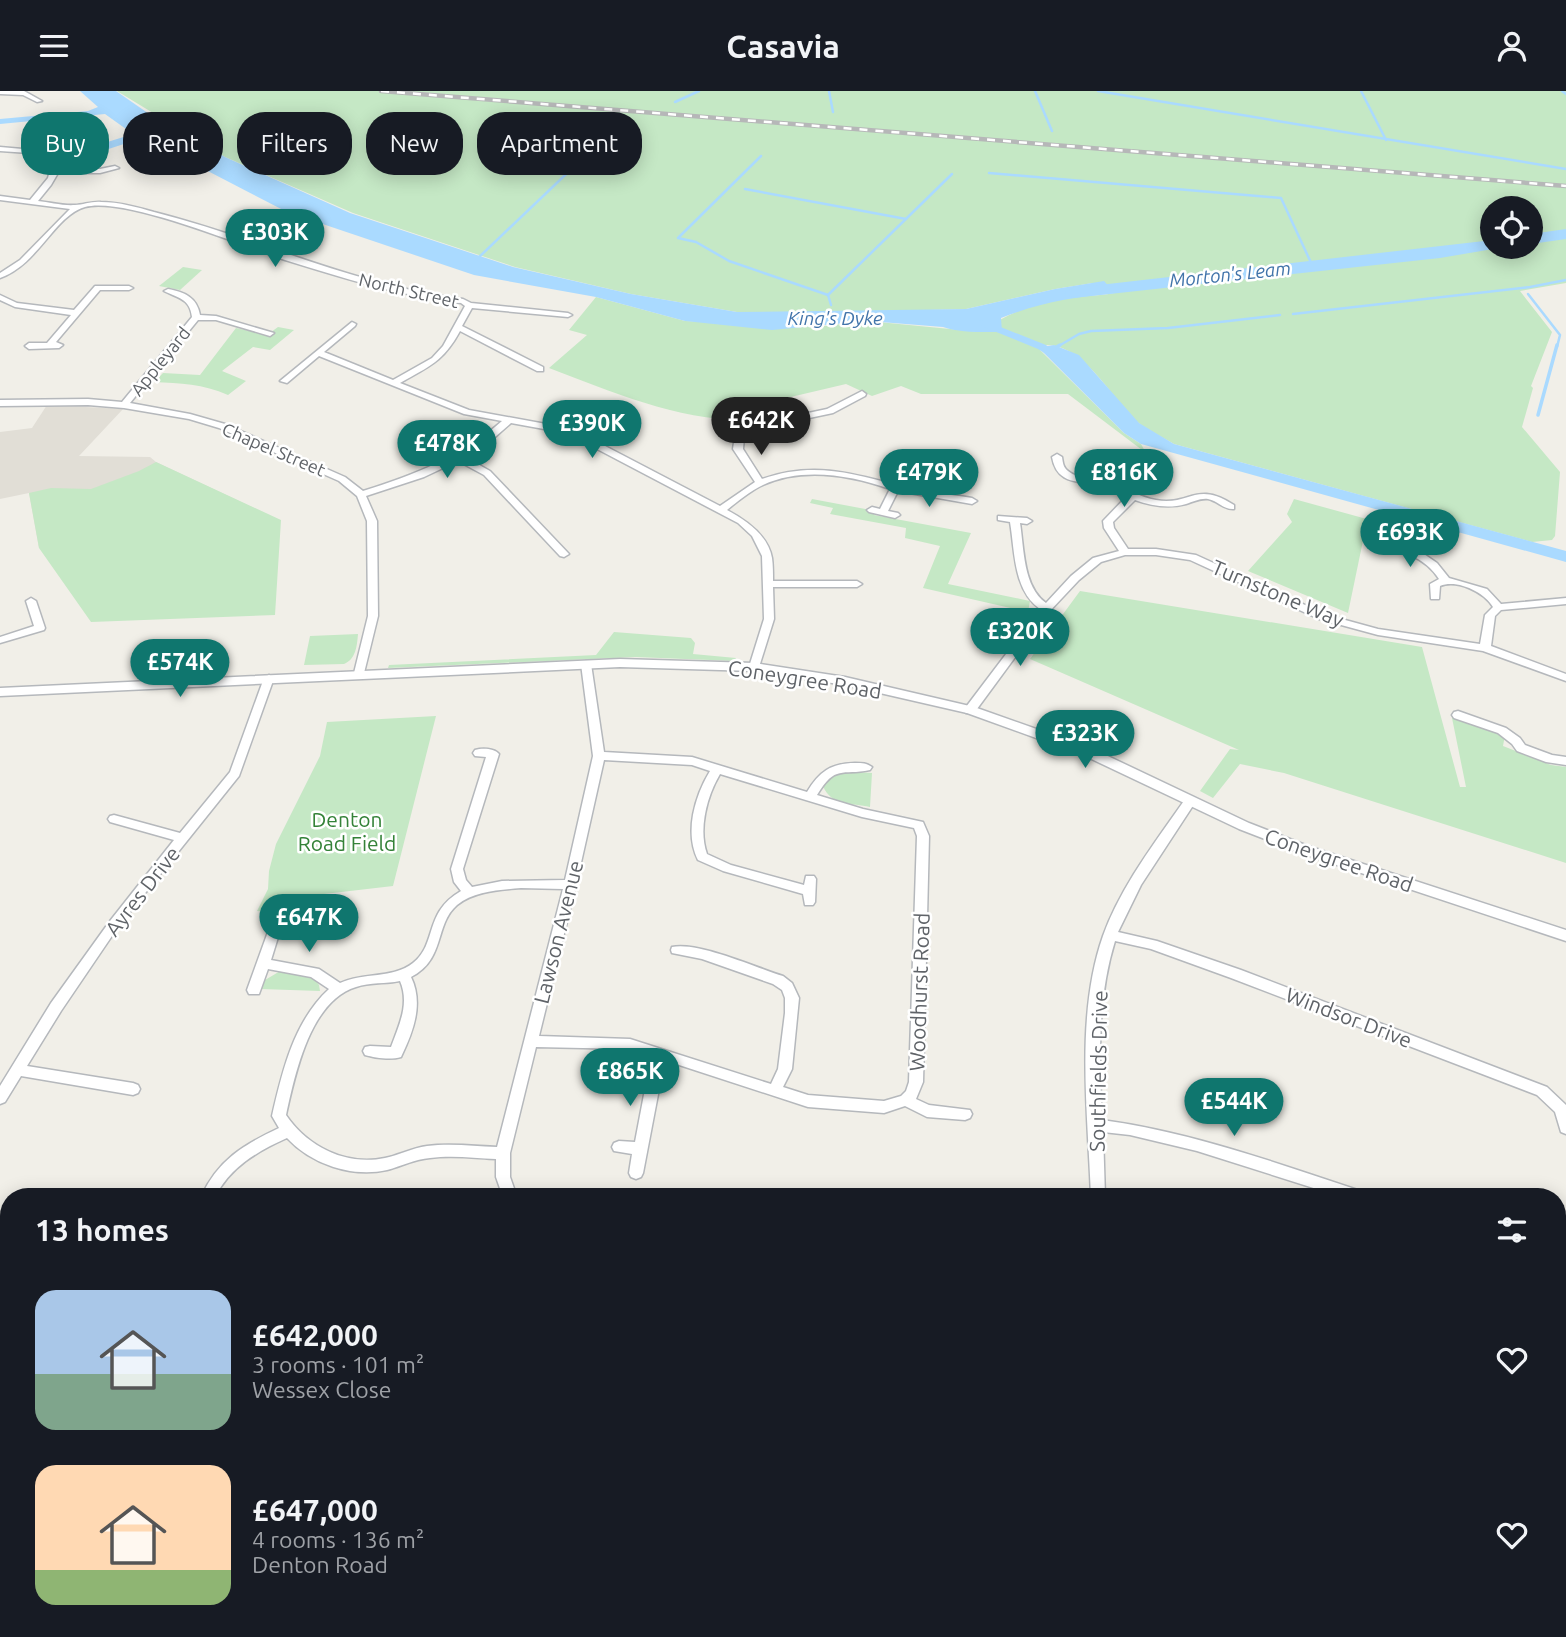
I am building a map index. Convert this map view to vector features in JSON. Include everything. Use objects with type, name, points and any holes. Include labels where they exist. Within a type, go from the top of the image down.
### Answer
[{"type":"street","points":[[0,92],[24,93],[39,101]]},
{"type":"street","points":[[0,149],[21,151]]},
{"type":"street","points":[[109,169],[115,167]]},
{"type":"street","points":[[33,201],[53,175]]},
{"type":"street","points":[[0,198],[78,208],[91,204]]},
{"type":"street","name":"North Street","points":[[91,204],[172,219],[409,294],[463,301],[469,305],[568,315]]},
{"type":"street","points":[[0,276],[15,270],[78,208]]},
{"type":"street","points":[[29,346],[54,345],[76,313],[98,288],[130,288]]},
{"type":"street","name":"Appleyard","points":[[124,405],[197,313],[186,296],[168,291]]},
{"type":"street","points":[[2,301],[76,313]]},
{"type":"street","points":[[395,382],[435,360],[447,347],[469,305]]},
{"type":"street","name":"Appleyard","points":[[195,317],[216,318],[270,333]]},
{"type":"street","points":[[285,381],[352,324]]},
{"type":"street","name":"North Street","points":[[458,327],[540,369]]},
{"type":"street","points":[[318,352],[467,412],[557,429],[581,437],[741,521],[756,535],[766,556],[769,619],[754,667]]},
{"type":"street","points":[[760,483],[738,449],[740,436],[750,428],[830,411],[862,394]]},
{"type":"street","name":"Chapel Street","points":[[0,403],[68,401],[124,405],[190,417],[222,426],[342,479],[361,495]]},
{"type":"street","points":[[359,673],[373,616],[372,521],[361,495],[412,479],[458,459],[508,421]]},
{"type":"street","points":[[1057,457],[1059,467],[1072,478],[1100,482],[1133,496],[1165,505],[1201,495],[1217,497],[1231,507]]},
{"type":"street","points":[[458,459],[487,473],[564,554]]},
{"type":"street","points":[[719,511],[760,483],[811,473],[841,475],[895,488],[972,501]]},
{"type":"street","points":[[895,488],[878,511],[895,515]]},
{"type":"street","points":[[1125,552],[1109,528],[1108,521],[1133,496]]},
{"type":"street","points":[[1001,519],[1027,521]]},
{"type":"street","points":[[1015,521],[1027,587],[1038,605],[1046,608]]},
{"type":"street","points":[[1380,542],[1406,548],[1439,569],[1445,580]]},
{"type":"street","name":"Turnstone Way","points":[[970,710],[1046,608],[1075,578],[1097,560],[1125,552],[1157,552],[1192,557],[1323,617],[1378,632],[1485,648],[1566,678]]},
{"type":"street","points":[[1435,597],[1435,584],[1445,580],[1478,588],[1494,598],[1498,607]]},
{"type":"street","points":[[767,584],[857,584]]},
{"type":"street","points":[[0,640],[40,628],[31,601]]},
{"type":"street","points":[[1485,648],[1490,615],[1498,607],[1566,601]]},
{"type":"street","name":"Coneygree Road","points":[[0,692],[359,673],[656,663],[754,667],[845,681],[970,710],[1088,752],[1190,801],[1303,849],[1566,936]]},
{"type":"street","name":"Lawson Avenue","points":[[507,1188],[503,1177],[503,1153],[570,885],[599,756],[586,664]]},
{"type":"street","name":"Ayres Drive","points":[[0,1098],[114,924],[235,773],[269,678]]},
{"type":"street","points":[[1458,715],[1503,731],[1517,740],[1521,748],[1550,759],[1566,761]]},
{"type":"street","points":[[469,892],[460,881],[457,869],[493,754],[479,753]]},
{"type":"street","name":"Woodhurst Road","points":[[531,1041],[631,1044],[808,1101],[884,1107],[906,1100],[912,1094],[918,1070],[923,836],[919,825],[672,758],[599,756]]},
{"type":"street","points":[[810,797],[821,777],[829,771],[849,766],[866,767]]},
{"type":"street","points":[[717,769],[709,780],[700,818],[697,843],[702,857],[727,868],[809,891]]},
{"type":"street","name":"Southfields Drive","points":[[1098,1188],[1094,1048],[1097,998],[1110,935],[1147,863],[1190,801]]},
{"type":"street","points":[[114,819],[182,838]]},
{"type":"street","points":[[503,1153],[436,1151],[380,1165],[353,1165],[326,1157],[299,1142],[287,1131],[279,1116],[309,1020],[319,1004],[353,982],[404,977],[428,954],[445,911],[453,901],[469,892],[518,884],[570,885]]},
{"type":"street","points":[[254,990],[276,921]]},
{"type":"street","name":"Windsor Drive","points":[[1110,935],[1152,944],[1237,974],[1542,1091],[1561,1109],[1566,1128]]},
{"type":"street","points":[[677,950],[703,954],[778,980],[787,987],[792,998],[792,1013],[785,1069],[775,1090]]},
{"type":"street","points":[[263,963],[314,973],[339,989]]},
{"type":"street","points":[[370,1051],[396,1053],[413,999],[412,989],[404,977]]},
{"type":"street","points":[[636,1173],[653,1084],[666,1056]]},
{"type":"street","points":[[16,1070],[133,1089]]},
{"type":"street","points":[[906,1100],[927,1111],[965,1114]]},
{"type":"street","points":[[1097,1125],[1125,1128],[1219,1152],[1333,1188]]},
{"type":"street","points":[[214,1188],[226,1168],[265,1141],[287,1131]]},
{"type":"street","points":[[619,1147],[640,1149]]},
{"type":"shaded area","points":[[47,405],[123,409],[79,456],[150,457],[256,509],[39,548],[29,493],[0,499],[0,432],[32,428]]},
{"type":"green space","points":[[117,91],[1566,91],[1566,283],[1520,291],[1552,332],[1531,386],[1533,388],[1522,427],[1560,472],[1555,536],[1552,540],[1532,542],[1174,444],[1136,421],[1084,362],[1059,347],[1045,345],[1040,350],[1124,433],[1141,444],[1146,453],[1068,394],[921,394],[901,386],[872,396],[846,384],[744,408],[747,420],[696,416],[646,403],[549,368],[587,335],[569,330],[596,297],[685,321],[824,326],[868,321],[981,332],[1001,319],[1035,305],[1071,297],[1114,293],[1093,283],[966,309],[737,312],[631,294],[515,267],[353,213],[266,175],[352,175],[352,112],[237,112],[237,162],[223,156],[223,112],[151,112]]},
{"type":"green space","points":[[183,267],[202,270],[180,290],[159,286]]},
{"type":"green space","points":[[278,327],[294,330],[270,350],[253,347],[222,371],[246,381],[228,395],[200,386],[154,382],[163,373],[200,375],[236,328],[267,335]]},
{"type":"green space","points":[[156,462],[281,520],[275,615],[91,622],[39,548],[29,493],[51,488],[91,489]]},
{"type":"green space","points":[[812,499],[876,511],[874,515],[971,533],[948,584],[1030,601],[1028,612],[923,588],[940,546],[905,538],[906,528],[830,514],[833,508],[810,503]]},
{"type":"green space","points":[[1294,499],[1374,521],[1365,531],[1348,613],[1248,571],[1292,522],[1287,514]]},
{"type":"green space","points":[[1080,591],[1422,647],[1460,787],[1466,787],[1452,718],[1505,735],[1503,746],[1551,765],[1566,767],[1566,863],[1284,773],[1240,764],[1213,798],[1200,791],[1230,749],[1239,750],[1030,659]]},
{"type":"green space","points":[[614,632],[691,638],[695,643],[693,654],[736,658],[735,661],[635,657],[388,668],[389,665],[596,655]]},
{"type":"green space","points":[[358,634],[355,652],[348,662],[304,665],[310,636]]},
{"type":"green space","name":"Denton Road Field","points":[[436,716],[393,886],[307,896],[299,916],[257,911],[268,889],[269,871],[276,844],[320,756],[327,722]]},
{"type":"green space","points":[[844,771],[872,773],[870,807],[843,803],[827,792],[823,786],[831,774]]},
{"type":"green space","points":[[282,970],[312,976],[320,991],[261,989],[265,980]]},
{"type":"water","points":[[80,91],[116,91],[146,112],[123,112],[123,127],[109,117],[109,112],[77,112],[98,107]]},
{"type":"water","points":[[21,117],[21,122],[0,124],[0,119]]},
{"type":"water","points":[[123,137],[123,144],[109,149],[109,142]]},
{"type":"water","points":[[223,156],[237,162],[237,175],[265,175],[350,213],[513,267],[631,294],[737,312],[966,309],[1104,281],[1115,293],[1056,301],[1029,308],[1001,318],[1002,332],[964,331],[868,321],[772,330],[685,321],[596,297],[474,275],[287,212],[216,175],[223,175]]},
{"type":"water","points":[[1054,345],[1079,355],[1139,423],[1174,444],[1566,551],[1566,562],[1141,444],[1124,433],[1042,351],[1042,347]]},
{"type":"waterway","points":[[675,102],[699,91]]},
{"type":"waterway","points":[[829,91],[833,112]]},
{"type":"waterway","points":[[1035,91],[1052,131]]},
{"type":"waterway","points":[[1098,91],[1385,139]]},
{"type":"waterway","points":[[1361,91],[1385,139]]},
{"type":"waterway","points":[[1562,91],[1566,94]]},
{"type":"waterway","points":[[1385,139],[1566,169]]},
{"type":"waterway","points":[[761,156],[678,238],[696,242],[729,261],[828,295]]},
{"type":"waterway","points":[[989,173],[1281,198],[1313,267]]},
{"type":"waterway","points":[[906,219],[952,174]]},
{"type":"waterway","points":[[477,259],[565,175]]},
{"type":"waterway","points":[[745,189],[906,219]]},
{"type":"waterway","points":[[828,295],[906,219]]},
{"type":"waterway","name":"Morton's Leam","points":[[1543,237],[1566,234]]},
{"type":"waterway","name":"Morton's Leam","points":[[1073,293],[1480,247]]},
{"type":"waterway","points":[[1293,314],[1530,287],[1566,280]]},
{"type":"waterway","points":[[1528,294],[1560,335],[1557,347]]},
{"type":"waterway","points":[[828,295],[831,305]]},
{"type":"waterway","points":[[1057,347],[1079,334],[1091,331],[1168,328],[1280,315]]},
{"type":"waterway","name":"King's Dyke","points":[[983,323],[1042,347],[1058,357]]},
{"type":"waterway","points":[[1055,348],[1060,345]]},
{"type":"waterway","points":[[1538,415],[1557,345]]},
{"type":"railway","points":[[381,91],[1566,186]]}]
